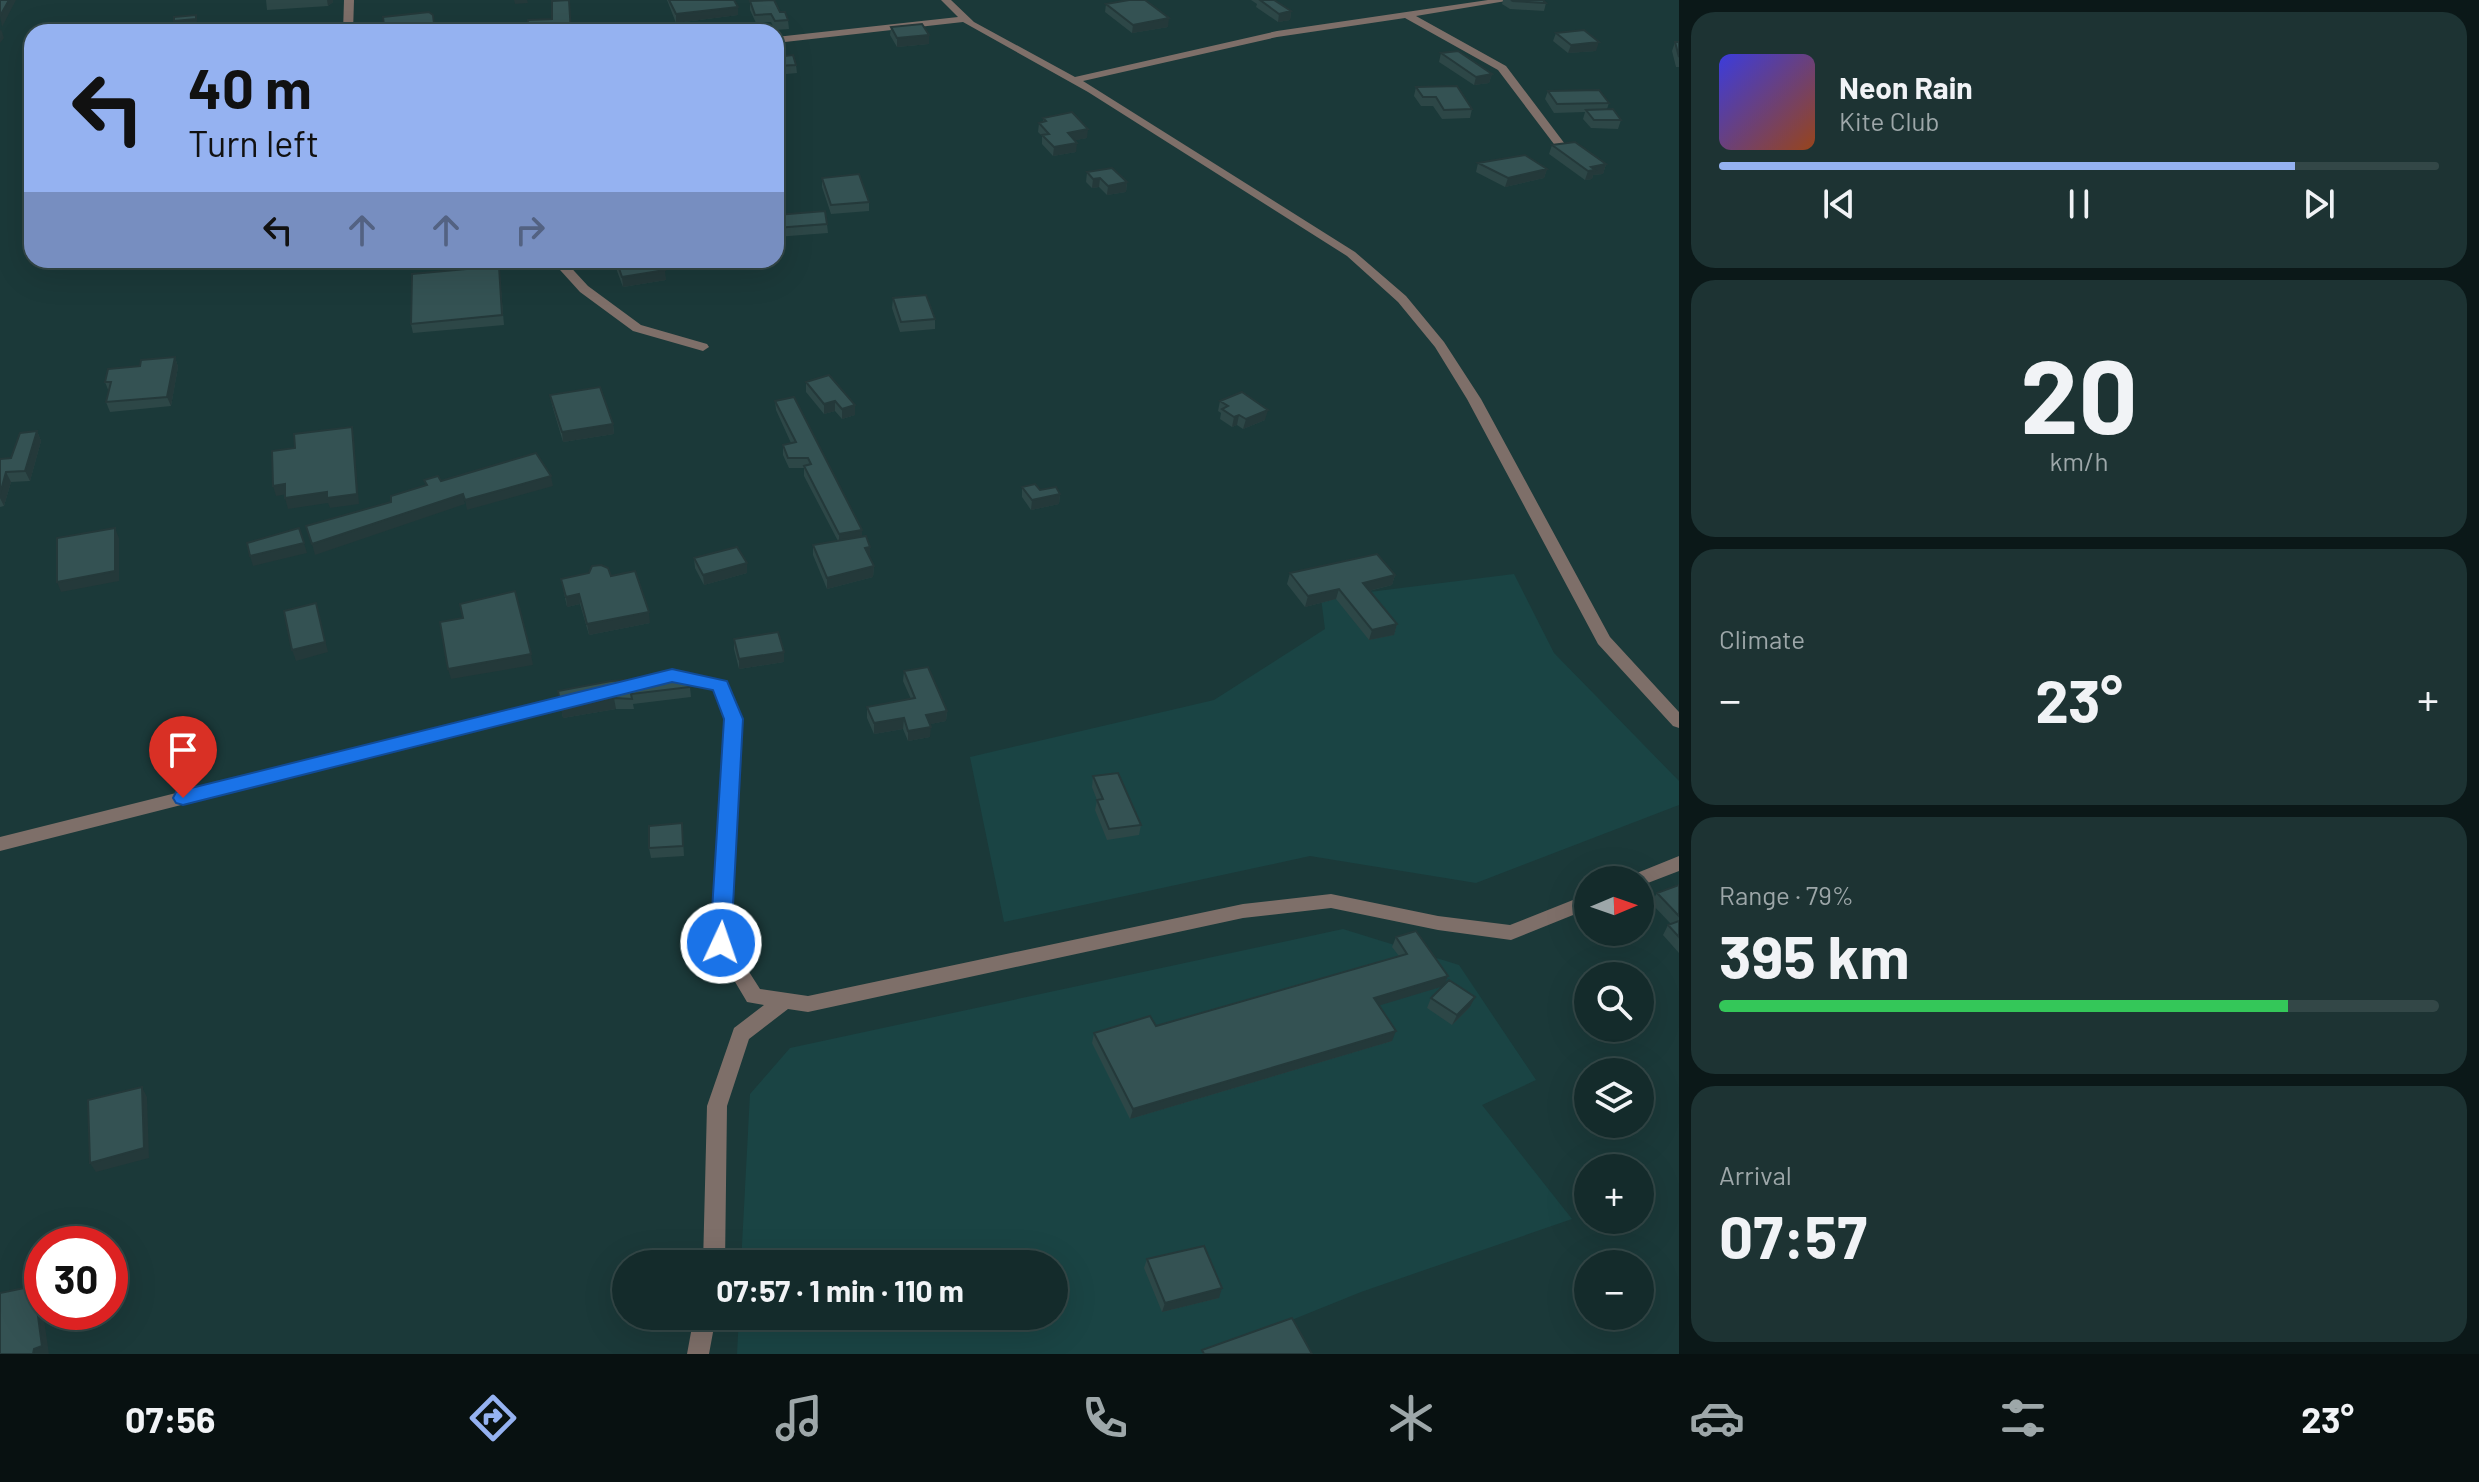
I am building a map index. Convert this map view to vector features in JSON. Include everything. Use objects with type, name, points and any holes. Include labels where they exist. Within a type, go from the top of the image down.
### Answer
[{"type":"street","points":[[348,24],[349,0]]},
{"type":"street","points":[[946,0],[968,21],[1075,80],[1351,254],[1402,299],[1440,345],[1474,399],[1604,640],[1679,722]]},
{"type":"street","points":[[1075,80],[1277,34],[1507,0]]},
{"type":"street","points":[[1407,15],[1502,68],[1570,158]]},
{"type":"street","points":[[784,39],[968,21]]},
{"type":"street","points":[[564,268],[584,289],[637,328],[703,347]]},
{"type":"street","points":[[626,687],[672,675],[721,685],[733,719],[721,943],[754,996],[808,1004],[1243,911],[1331,901],[1438,923],[1511,933],[1574,907]]},
{"type":"street","points":[[0,844],[595,694]]},
{"type":"street","points":[[1654,873],[1679,863]]},
{"type":"street","points":[[714,1250],[717,1106],[741,1034],[784,1001]]},
{"type":"street","points":[[698,1354],[702,1330]]},
{"type":"shaded area","points":[[1514,574],[1554,653],[1679,781],[1679,805],[1476,883],[1310,856],[1004,922],[970,757],[1214,700],[1325,629],[1321,598]]},
{"type":"shaded area","points":[[1343,929],[1459,965],[1536,1080],[1482,1105],[1572,1219],[1361,1292],[1207,1354],[737,1354],[738,1330],[1068,1330],[1068,1250],[742,1250],[750,1094],[790,1048]]},
{"type":"building","points":[[0,0],[9,0],[0,16]]},
{"type":"building","points":[[569,0],[570,24],[528,24],[528,20],[552,19],[552,1]]},
{"type":"building","points":[[669,0],[734,0],[738,7],[676,14]]},
{"type":"building","points":[[774,0],[788,20],[775,21],[771,14],[755,15],[750,1]]},
{"type":"building","points":[[1145,0],[1169,18],[1133,25],[1106,4]]},
{"type":"building","points":[[1260,0],[1274,0],[1291,11],[1279,14]]},
{"type":"building","points":[[1543,0],[1546,3],[1513,1]]},
{"type":"building","points":[[429,12],[433,15],[434,24],[384,24],[383,17]]},
{"type":"building","points":[[196,15],[196,19],[174,21],[174,17]]},
{"type":"building","points":[[922,24],[929,35],[897,38],[891,27]]},
{"type":"building","points":[[1584,30],[1599,42],[1571,45],[1556,33]]},
{"type":"building","points":[[1458,51],[1492,74],[1476,77],[1441,53]]},
{"type":"building","points":[[793,55],[796,65],[784,66],[784,56]]},
{"type":"building","points":[[1457,86],[1472,109],[1444,110],[1436,97],[1423,97],[1416,87]]},
{"type":"building","points":[[1599,90],[1609,103],[1557,104],[1548,91]]},
{"type":"building","points":[[1613,109],[1621,120],[1594,120],[1586,110]]},
{"type":"building","points":[[1072,112],[1088,129],[1068,133],[1077,143],[1054,147],[1042,135],[1049,134],[1039,123],[1046,121],[1043,118]]},
{"type":"building","points":[[1575,142],[1606,164],[1591,167],[1595,170],[1588,171],[1552,145]]},
{"type":"building","points":[[1525,155],[1547,169],[1508,178],[1478,163]]},
{"type":"building","points":[[1112,168],[1127,182],[1108,186],[1100,178],[1093,179],[1087,172]]},
{"type":"building","points":[[859,174],[869,202],[831,205],[822,178]]},
{"type":"building","points":[[825,211],[827,224],[784,227],[784,214]]},
{"type":"building","points":[[499,268],[502,315],[411,324],[412,274]]},
{"type":"building","points":[[619,268],[665,270],[622,277]]},
{"type":"building","points":[[926,295],[935,319],[901,322],[893,298]]},
{"type":"building","points":[[175,357],[167,397],[106,402],[111,382],[105,382],[108,369],[140,366],[141,360]]},
{"type":"building","points":[[829,375],[855,405],[842,409],[835,401],[824,404],[806,382]]},
{"type":"building","points":[[600,387],[613,424],[562,432],[550,395]]},
{"type":"building","points":[[1242,392],[1268,410],[1246,419],[1239,415],[1234,417],[1222,409],[1228,406],[1220,401]]},
{"type":"building","points":[[794,397],[862,530],[839,534],[804,466],[811,464],[808,458],[788,458],[783,445],[796,442],[775,401]]},
{"type":"building","points":[[352,427],[357,494],[327,498],[327,492],[285,498],[285,484],[273,486],[272,451],[295,448],[294,434]]},
{"type":"building","points":[[37,431],[25,471],[6,472],[0,494],[0,459],[11,458],[20,433]]},
{"type":"building","points":[[536,453],[551,476],[465,500],[463,494],[312,544],[306,526],[391,502],[391,496],[427,485],[424,480],[438,476],[441,481]]},
{"type":"building","points":[[1035,484],[1040,490],[1056,487],[1060,494],[1032,500],[1022,487]]},
{"type":"building","points":[[115,528],[115,571],[57,582],[57,538]]},
{"type":"building","points":[[299,528],[304,543],[250,556],[247,543]]},
{"type":"building","points":[[866,536],[870,547],[865,548],[874,566],[827,578],[813,545]]},
{"type":"building","points":[[737,547],[747,563],[703,575],[694,558]]},
{"type":"building","points":[[1377,554],[1395,575],[1363,583],[1397,624],[1372,630],[1339,589],[1308,596],[1290,573]]},
{"type":"building","points":[[592,566],[608,568],[611,576],[635,571],[649,612],[587,624],[579,594],[566,597],[561,579],[589,573]]},
{"type":"building","points":[[515,591],[531,654],[448,669],[440,622],[463,618],[460,604]]},
{"type":"building","points":[[316,603],[325,642],[292,650],[284,611]]},
{"type":"building","points":[[778,632],[784,652],[739,659],[734,639]]},
{"type":"building","points":[[928,667],[947,711],[926,715],[931,727],[908,731],[904,718],[874,723],[867,707],[915,698],[904,671]]},
{"type":"building","points":[[670,677],[687,682],[690,687],[631,694],[632,699],[614,698],[561,708],[558,691],[611,681]]},
{"type":"building","points":[[1118,773],[1141,825],[1109,829],[1097,800],[1103,799],[1093,776]]},
{"type":"building","points":[[682,823],[683,846],[649,848],[649,826]]},
{"type":"building","points":[[1679,885],[1679,916],[1657,893]]},
{"type":"building","points":[[1679,921],[1679,937],[1668,925]]},
{"type":"building","points":[[1416,931],[1448,976],[1374,998],[1396,1031],[1133,1109],[1094,1033],[1150,1016],[1156,1026],[1407,954],[1396,937]]},
{"type":"building","points":[[1449,980],[1475,997],[1457,1015],[1431,998]]},
{"type":"building","points":[[142,1087],[144,1148],[90,1163],[88,1100]]},
{"type":"building","points":[[1204,1246],[1222,1288],[1165,1303],[1147,1259]]},
{"type":"building","points":[[24,1288],[24,1330],[40,1330],[42,1346],[34,1349],[33,1354],[0,1354],[0,1293]]},
{"type":"building","points":[[1292,1318],[1312,1354],[1204,1354],[1202,1350]]},
{"type":"route","points":[[183,798],[672,675],[721,685],[733,719],[721,943]]}]
